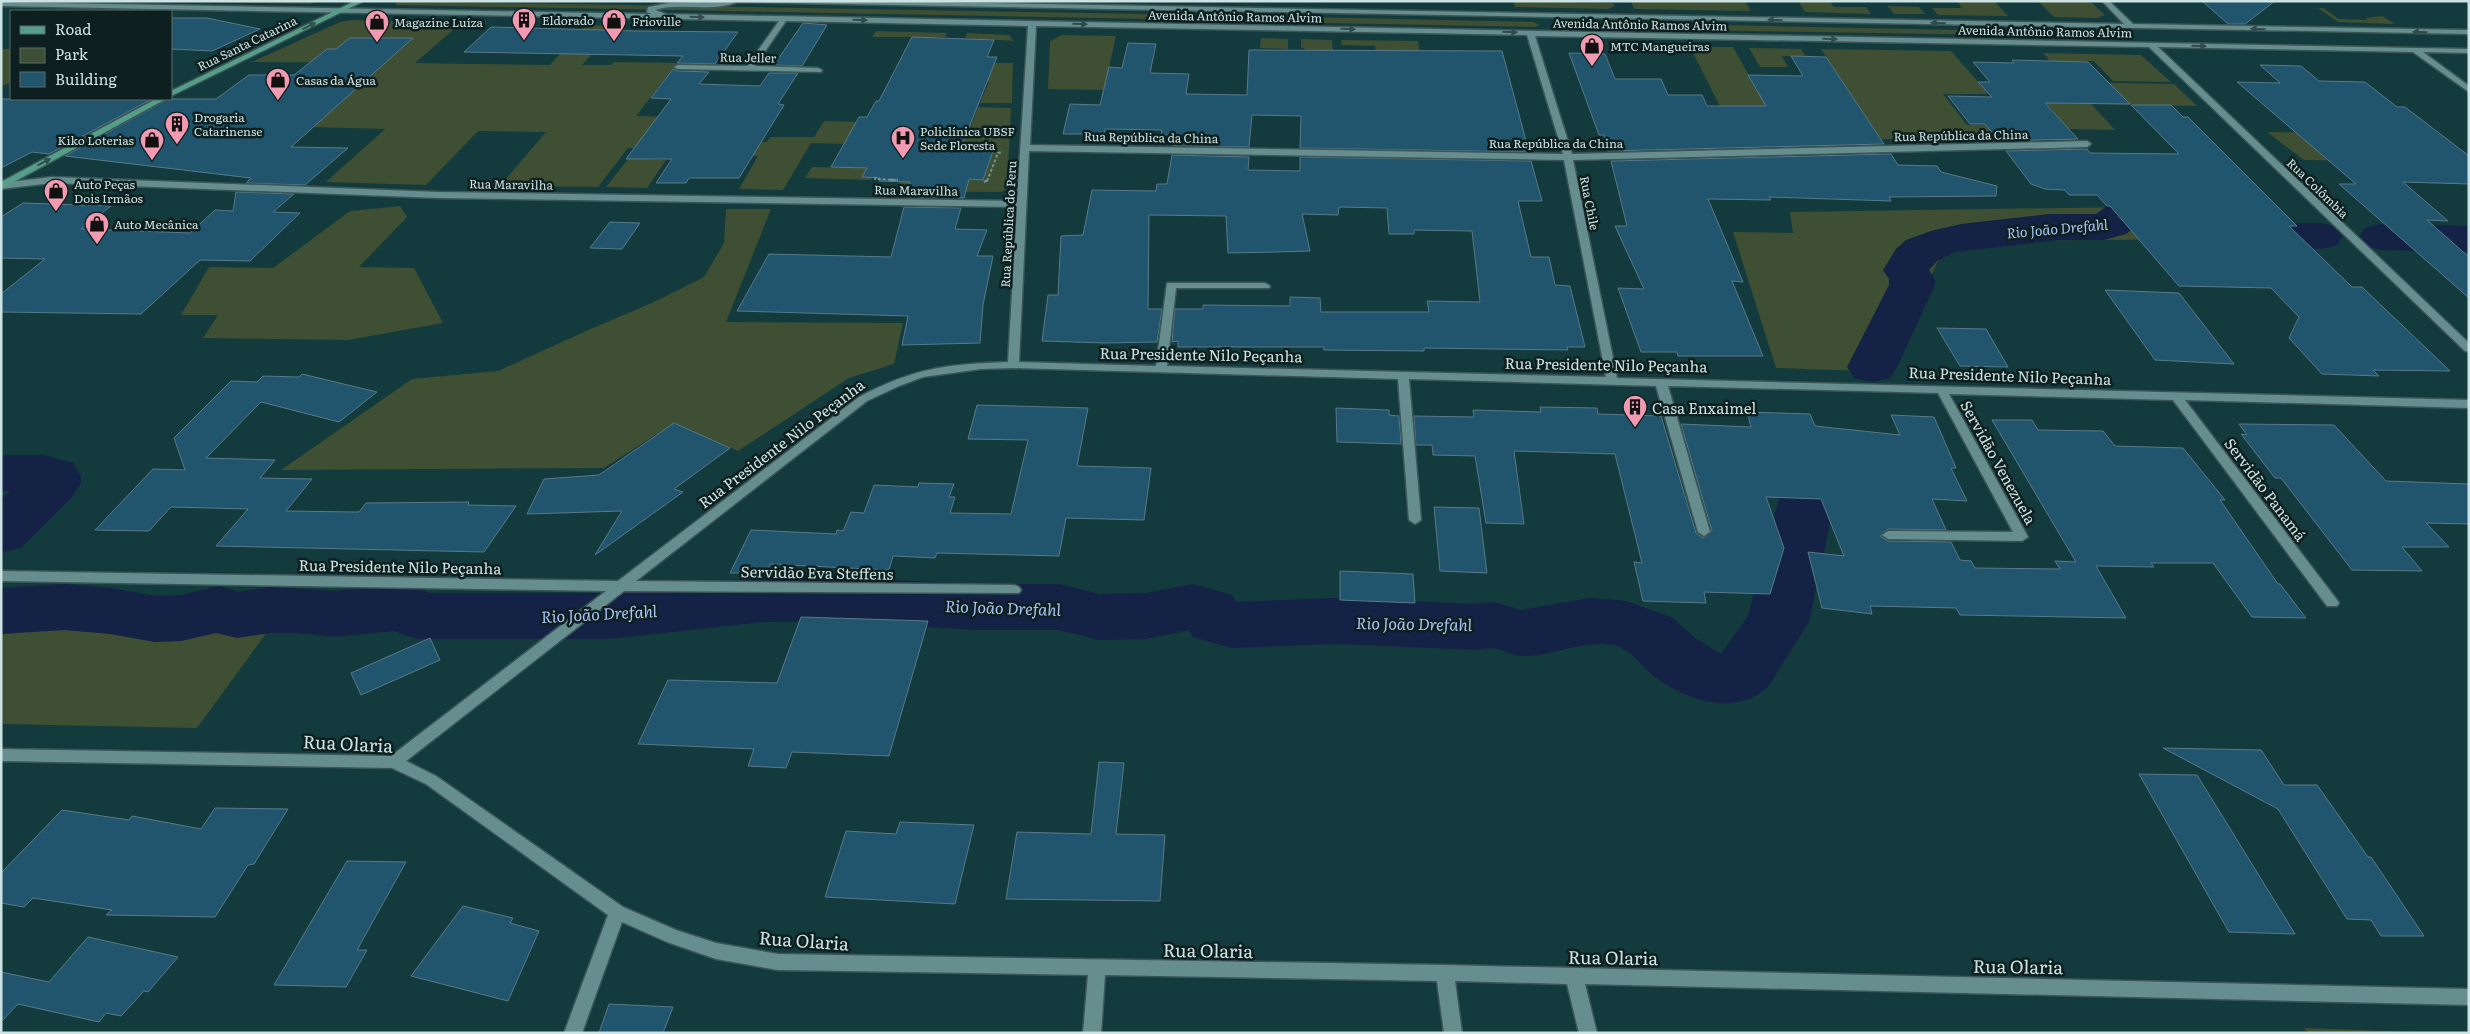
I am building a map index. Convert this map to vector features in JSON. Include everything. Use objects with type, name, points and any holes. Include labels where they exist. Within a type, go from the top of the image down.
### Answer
[{"type":"main road","name":"Rua Santa Catarina","points":[[172,94],[361,1]]},
{"type":"main road","points":[[1,186],[160,100]]},
{"type":"street","points":[[671,16],[654,13],[651,9],[666,3],[724,4],[734,1]]},
{"type":"street","name":"Avenida Antônio Ramos Alvim","points":[[740,1],[1207,5],[2469,32]]},
{"type":"street","points":[[2105,1],[2131,26]]},
{"type":"street","name":"Avenida Antônio Ramos Alvim","points":[[1,4],[2469,51]]},
{"type":"street","points":[[749,69],[784,19]]},
{"type":"street","name":"Rua República do Peru","points":[[1013,365],[1032,23]]},
{"type":"street","points":[[2357,31],[2384,49]]},
{"type":"street","name":"Rua Chile","points":[[1530,33],[1568,157],[1612,380]]},
{"type":"street","name":"Rua Colômbia","points":[[2151,45],[2469,349]]},
{"type":"street","points":[[2415,50],[2469,90]]},
{"type":"street","name":"Rua Jeller","points":[[678,67],[818,70]]},
{"type":"street","name":"Rua República da China","points":[[1025,146],[1568,157],[2087,144]]},
{"type":"street","name":"Rua Maravilha","points":[[1,186],[52,180],[447,195],[1022,204]]},
{"type":"street","points":[[1161,369],[1171,285],[1265,286]]},
{"type":"street","name":"Rua Presidente Nilo Peçanha","points":[[1,576],[620,586],[863,399],[891,385],[927,372],[954,368],[1013,365],[2469,404]]},
{"type":"street","points":[[1403,375],[1415,520]]},
{"type":"street","points":[[1661,382],[1704,532]]},
{"type":"street","name":"Servidão Venezuela","points":[[1888,535],[2022,537],[1941,389]]},
{"type":"street","name":"Servidão Panamá","points":[[2175,396],[2332,603]]},
{"type":"street","points":[[394,762],[620,586]]},
{"type":"street","name":"Servidão Eva Steffens","points":[[620,586],[1014,590]]},
{"type":"street","name":"Rua Olaria","points":[[1,755],[394,762],[431,780],[617,912],[673,937],[716,951],[778,962],[1097,969],[1445,973],[2469,997]]},
{"type":"street","points":[[573,1033],[617,912]]},
{"type":"street","points":[[1092,1033],[1097,969]]},
{"type":"street","points":[[1445,973],[1452,1033]]},
{"type":"street","points":[[1574,976],[1588,1033]]},
{"type":"path","points":[[978,182],[987,182],[998,153],[1025,146]]},
{"type":"path","points":[[876,177],[875,179],[903,180]]},
{"type":"green space","points":[[154,1],[321,1],[310,4]]},
{"type":"green space","points":[[399,1],[1150,14],[1155,17],[1148,19],[394,5]]},
{"type":"green space","points":[[1513,1],[1613,3],[1615,6],[1608,9],[1515,7]]},
{"type":"green space","points":[[1631,1],[1745,1],[1751,11],[1634,9]]},
{"type":"green space","points":[[1798,1],[1830,1],[1834,7],[1866,7],[1871,14],[1805,12]]},
{"type":"green space","points":[[1957,1],[1994,1],[2008,16],[1938,15],[1932,8],[1962,8]]},
{"type":"green space","points":[[2038,1],[2090,1],[2105,15],[2097,18],[2054,17]]},
{"type":"green space","points":[[1888,6],[1919,7],[1925,14],[1894,14]]},
{"type":"green space","points":[[2318,8],[2323,8],[2339,19],[2367,20],[2366,18],[2382,16],[2395,24],[2338,22]]},
{"type":"green space","points":[[1217,15],[1533,22],[1540,25],[1534,27],[1215,21],[1210,19]]},
{"type":"green space","points":[[351,20],[461,23],[415,63],[550,65],[586,25],[617,26],[582,65],[611,65],[614,62],[677,63],[636,116],[715,118],[705,150],[628,148],[598,187],[500,186],[546,132],[478,131],[426,185],[326,182],[385,129],[312,127],[385,63],[252,62],[340,22]]},
{"type":"green space","points":[[1625,23],[2110,33],[2119,37],[1627,29],[1619,26]]},
{"type":"green space","points":[[876,31],[947,33],[945,37],[872,37]]},
{"type":"green space","points":[[967,33],[1009,35],[1014,41],[965,38]]},
{"type":"green space","points":[[1062,35],[1116,36],[1104,90],[1048,89],[1050,41]]},
{"type":"green space","points":[[1261,38],[1288,39],[1288,49],[1260,48]]},
{"type":"green space","points":[[1301,39],[1332,40],[1333,51],[1306,50],[1301,47]]},
{"type":"green space","points":[[1341,40],[1418,41],[1423,74],[1381,97],[1375,46],[1342,45]]},
{"type":"green space","points":[[1690,47],[1733,47],[1758,92],[1803,92],[1766,105],[1775,123],[1737,140]]},
{"type":"green space","points":[[1749,48],[1801,49],[1806,57],[1782,56],[1788,67],[1760,67]]},
{"type":"green space","points":[[1,49],[10,49],[10,83],[1,86]]},
{"type":"green space","points":[[1821,49],[1951,51],[1989,94],[1943,94],[1967,125],[2002,125],[2011,137],[1881,139]]},
{"type":"green space","points":[[2043,53],[2141,55],[2171,82],[2113,81],[2094,61],[2050,61]]},
{"type":"green space","points":[[969,63],[1013,63],[1012,103],[980,103],[989,82],[945,81]]},
{"type":"green space","points":[[2071,82],[2174,84],[2197,106],[2091,104],[2115,130],[2069,129],[2046,103],[2090,104]]},
{"type":"green space","points":[[978,107],[1011,108],[1007,189],[1001,192],[895,191],[906,169],[943,179],[983,180],[993,151],[887,148],[888,145],[811,143],[783,190],[739,189],[758,156],[709,155],[724,139],[767,142],[770,137],[814,137],[824,121],[971,125]]},
{"type":"green space","points":[[2267,132],[2390,133],[2426,162],[2304,160]]},
{"type":"green space","points":[[628,159],[666,160],[647,188],[606,187]]},
{"type":"green space","points":[[812,167],[867,168],[863,177],[872,177],[871,180],[805,178]]},
{"type":"green space","points":[[400,206],[407,217],[359,267],[414,268],[443,323],[348,340],[203,338],[218,315],[181,315],[209,267],[273,268],[350,211]]},
{"type":"green space","points":[[2191,206],[2220,239],[1981,241],[1955,245],[1946,249],[1941,254],[1889,372],[1776,368],[1733,232],[1793,233],[1790,212]]},
{"type":"green space","points":[[726,209],[771,209],[726,322],[903,323],[894,364],[849,378],[738,451],[674,423],[604,468],[281,470],[412,379],[498,371],[654,302],[704,277],[724,243]]},
{"type":"green space","points":[[1,598],[289,602],[197,728],[1,724]]},
{"type":"green space","points":[[2304,1028],[2443,1033],[2308,1033]]},
{"type":"building","points":[[2202,1],[2275,1],[2245,24],[2228,24]]},
{"type":"building","points":[[172,18],[207,18],[260,29],[212,51],[172,49]]},
{"type":"building","points":[[803,23],[827,25],[802,66],[774,65]]},
{"type":"building","points":[[491,27],[738,32],[715,64],[677,63],[683,56],[464,52]]},
{"type":"building","points":[[912,37],[994,40],[987,57],[997,57],[960,150],[993,151],[983,180],[969,179],[964,198],[906,197],[910,182],[879,181],[880,178],[862,177],[867,168],[831,167],[859,117],[867,117],[876,101],[879,101]]},
{"type":"building","points":[[350,38],[413,38],[291,147],[348,148],[305,185],[246,183],[251,178],[65,156],[166,100],[216,99],[249,75],[294,75],[327,49],[336,49]]},
{"type":"building","points":[[1128,43],[1156,44],[1150,73],[1189,74],[1186,94],[1247,95],[1249,50],[1502,51],[1529,152],[1300,148],[1301,116],[1252,115],[1249,147],[1173,146],[1175,135],[1161,135],[1162,130],[1105,129],[1104,134],[1063,134],[1070,104],[1100,105],[1109,67],[1122,68]]},
{"type":"building","points":[[1569,53],[1605,54],[1615,79],[1661,79],[1668,95],[1702,95],[1707,106],[1766,106],[1748,75],[1803,76],[1791,56],[1826,57],[1884,144],[1608,151],[1604,135],[1599,135]]},
{"type":"building","points":[[2012,60],[2088,62],[2130,104],[2045,103],[2078,139],[1999,141],[1985,124],[1970,124],[1948,96],[1992,97],[1978,82],[1990,82],[1973,62],[2014,63]]},
{"type":"building","points":[[2260,65],[2301,66],[2319,81],[2365,82],[2397,107],[2405,107],[2469,156],[2469,184],[2403,182],[2448,221],[2427,220],[2469,257],[2469,298],[2339,184],[2356,184],[2237,82],[2280,83]]},
{"type":"building","points":[[673,69],[678,71],[709,72],[699,84],[760,86],[769,73],[798,73],[778,104],[784,105],[739,178],[689,178],[686,183],[656,183],[672,159],[626,159],[671,99],[651,98]]},
{"type":"building","points":[[1,99],[150,100],[49,154],[32,152],[1,168]]},
{"type":"building","points":[[2131,105],[2171,105],[2183,117],[2188,117],[2297,226],[2289,226],[2352,287],[2362,287],[2450,371],[2373,370],[2379,376],[2322,374],[2289,338],[2299,317],[2271,288],[2179,286],[2110,206],[2107,206],[2097,195],[2069,195],[2065,190],[2045,189],[2031,184],[2006,151],[2087,149],[2090,153],[2179,154]]},
{"type":"building","points":[[1891,154],[1898,165],[1937,166],[1941,172],[1997,186],[1996,196],[1889,197],[1891,201],[1769,197],[1771,200],[1708,199],[1743,282],[1732,281],[1763,356],[1678,356],[1677,352],[1641,352],[1618,288],[1644,289],[1615,226],[1627,226],[1611,161]]},
{"type":"building","points":[[1172,155],[1249,157],[1248,170],[1300,171],[1300,157],[1531,161],[1542,201],[1518,201],[1531,257],[1549,257],[1555,285],[1570,286],[1585,347],[1567,347],[1568,350],[1424,348],[1424,351],[1324,350],[1324,347],[1178,347],[1178,341],[1172,342],[1175,309],[1203,309],[1203,305],[1290,306],[1290,297],[1320,298],[1321,312],[1429,312],[1427,301],[1480,302],[1472,231],[1414,230],[1414,234],[1389,234],[1387,208],[1339,207],[1338,215],[1302,214],[1310,251],[1228,253],[1226,216],[1149,215],[1148,309],[1162,309],[1157,342],[1042,341],[1048,295],[1058,295],[1061,236],[1083,235],[1092,190],[1156,191],[1157,184],[1167,184]]},
{"type":"building","points":[[236,192],[294,194],[273,212],[300,213],[250,261],[200,260],[141,314],[1,312],[1,294],[45,259],[1,258],[1,217],[23,203],[111,206],[81,229],[190,233],[215,210],[233,211]]},
{"type":"building","points":[[904,207],[961,208],[955,229],[987,230],[977,256],[993,256],[983,305],[980,343],[902,345],[908,316],[737,311],[769,254],[891,257]]},
{"type":"building","points":[[610,222],[640,223],[622,249],[590,248]]},
{"type":"building","points":[[2105,290],[2179,293],[2234,364],[2155,360]]},
{"type":"building","points":[[1937,328],[1986,329],[2008,367],[1960,366]]},
{"type":"building","points":[[302,374],[377,392],[339,422],[261,402],[206,458],[275,460],[260,478],[312,479],[286,511],[359,512],[366,503],[469,502],[468,505],[516,506],[484,552],[216,546],[248,509],[171,507],[149,531],[95,530],[153,469],[185,470],[174,438],[231,381],[257,382],[263,376],[299,377]]},
{"type":"building","points":[[977,405],[1088,408],[1077,466],[1151,468],[1144,520],[1066,518],[1059,556],[937,553],[935,558],[893,556],[889,570],[770,564],[767,573],[730,573],[751,530],[836,534],[837,530],[843,531],[851,512],[864,513],[874,485],[918,487],[919,483],[954,484],[949,497],[955,497],[950,513],[1011,514],[1028,440],[968,439]]},
{"type":"building","points":[[1540,407],[1597,408],[1598,414],[1661,416],[1696,533],[1703,538],[1712,531],[1681,424],[1751,427],[1747,412],[1810,414],[1815,426],[1900,435],[1891,415],[1934,417],[1956,468],[1951,468],[1967,501],[1932,499],[1946,530],[1888,529],[1880,536],[1888,541],[1951,542],[1960,560],[1971,561],[1975,568],[2060,569],[2055,561],[2076,562],[1992,420],[2032,420],[2038,430],[2103,431],[2115,446],[2183,448],[2225,500],[2220,500],[2278,584],[2280,584],[2306,618],[2252,617],[2213,563],[2151,563],[2154,567],[2096,566],[2126,618],[1960,615],[1956,608],[1870,606],[1872,614],[1822,608],[1808,552],[1844,556],[1821,499],[1766,497],[1784,548],[1770,594],[1704,592],[1706,603],[1643,601],[1634,562],[1642,563],[1615,454],[1514,451],[1524,524],[1486,523],[1475,456],[1433,455],[1432,445],[1416,445],[1414,416],[1474,417],[1473,410],[1541,412]]},
{"type":"building","points":[[1336,408],[1389,410],[1389,415],[1399,416],[1401,444],[1337,442]]},
{"type":"building","points":[[674,423],[730,448],[674,489],[683,492],[595,555],[622,511],[527,514],[544,479],[599,475]]},
{"type":"building","points":[[2239,424],[2334,425],[2386,481],[2469,484],[2469,524],[2426,523],[2449,547],[2402,547],[2422,571],[2352,570],[2281,478],[2275,478],[2241,434],[2247,435]]},
{"type":"building","points":[[1434,507],[1479,508],[1487,573],[1440,571]]},
{"type":"building","points":[[1340,571],[1413,574],[1415,603],[1340,600]]},
{"type":"building","points":[[801,617],[928,621],[889,756],[792,752],[786,768],[748,766],[754,749],[638,744],[668,680],[777,683]]},
{"type":"building","points":[[430,638],[440,660],[361,695],[351,673]]},
{"type":"building","points":[[2163,748],[2261,750],[2284,785],[2317,785],[2368,857],[2371,857],[2424,936],[2381,936],[2371,920],[2347,919],[2278,809]]},
{"type":"building","points":[[1099,762],[1124,763],[1116,834],[1165,835],[1160,901],[1006,899],[1017,832],[1091,834]]},
{"type":"building","points":[[2139,774],[2197,775],[2295,934],[2229,932]]},
{"type":"building","points":[[215,808],[288,809],[254,864],[248,865],[215,917],[106,915],[112,910],[33,898],[24,907],[1,903],[1,873],[62,810],[129,820],[132,816],[201,829]]},
{"type":"building","points":[[900,822],[974,825],[955,904],[825,897],[846,831],[896,834]]},
{"type":"building","points":[[347,861],[406,862],[357,950],[367,950],[346,987],[274,985]]},
{"type":"building","points":[[463,906],[513,918],[510,923],[539,931],[508,1001],[411,976]]},
{"type":"building","points":[[88,937],[178,957],[148,992],[144,991],[121,1016],[106,1013],[99,1022],[18,1004],[1,1022],[1,972],[49,982]]},
{"type":"building","points":[[609,1004],[673,1007],[663,1033],[599,1033]]},
{"type":"waterway","name":"Rio João Drefahl","points":[[1872,367],[1912,285],[1912,279],[1906,270],[1922,250],[1947,240],[2042,228],[2104,226],[2117,220],[2123,214],[2149,216],[2181,227],[2225,236],[2321,236]]},
{"type":"waterway","name":"Rio João Drefahl","points":[[2381,237],[2469,239]]},
{"type":"waterway","name":"Rio João Drefahl","points":[[1,611],[65,607],[110,611],[155,619],[181,618],[220,609],[229,614],[237,615],[270,610],[298,610],[335,614],[405,607],[417,616],[608,616],[763,600],[838,599],[973,607],[1059,607],[1099,617],[1146,616],[1193,607],[1210,611],[1215,621],[1231,625],[1334,621],[1477,627],[1494,625],[1521,633],[1590,621],[1626,624],[1651,635],[1672,655],[1697,672],[1712,678],[1724,679],[1737,677],[1745,670],[1778,622],[1809,491],[1832,453]]},
{"type":"waterway","name":"Rio João Drefahl","points":[[1,473],[44,473],[53,476],[53,483],[1,533]]},
{"type":"place","name":"Eldorado","points":[[524,41]]},
{"type":"place","name":"Frioville","points":[[614,42]]},
{"type":"place","name":"Magazine Luíza","points":[[377,43]]},
{"type":"place","name":"MTC Mangueiras","points":[[1592,67]]},
{"type":"place","name":"Casas da Água","points":[[278,101]]},
{"type":"place","name":"Drogaria Catarinense","points":[[177,145]]},
{"type":"place","name":"Policlínica UBSF Sede Floresta","points":[[903,159]]},
{"type":"place","name":"Kiko Loterias","points":[[152,161]]},
{"type":"place","name":"Auto Peças Dois Irmãos","points":[[56,212]]},
{"type":"place","name":"Auto Mecânica","points":[[97,245]]},
{"type":"place","name":"Casa Enxaimel","points":[[1635,428]]}]
